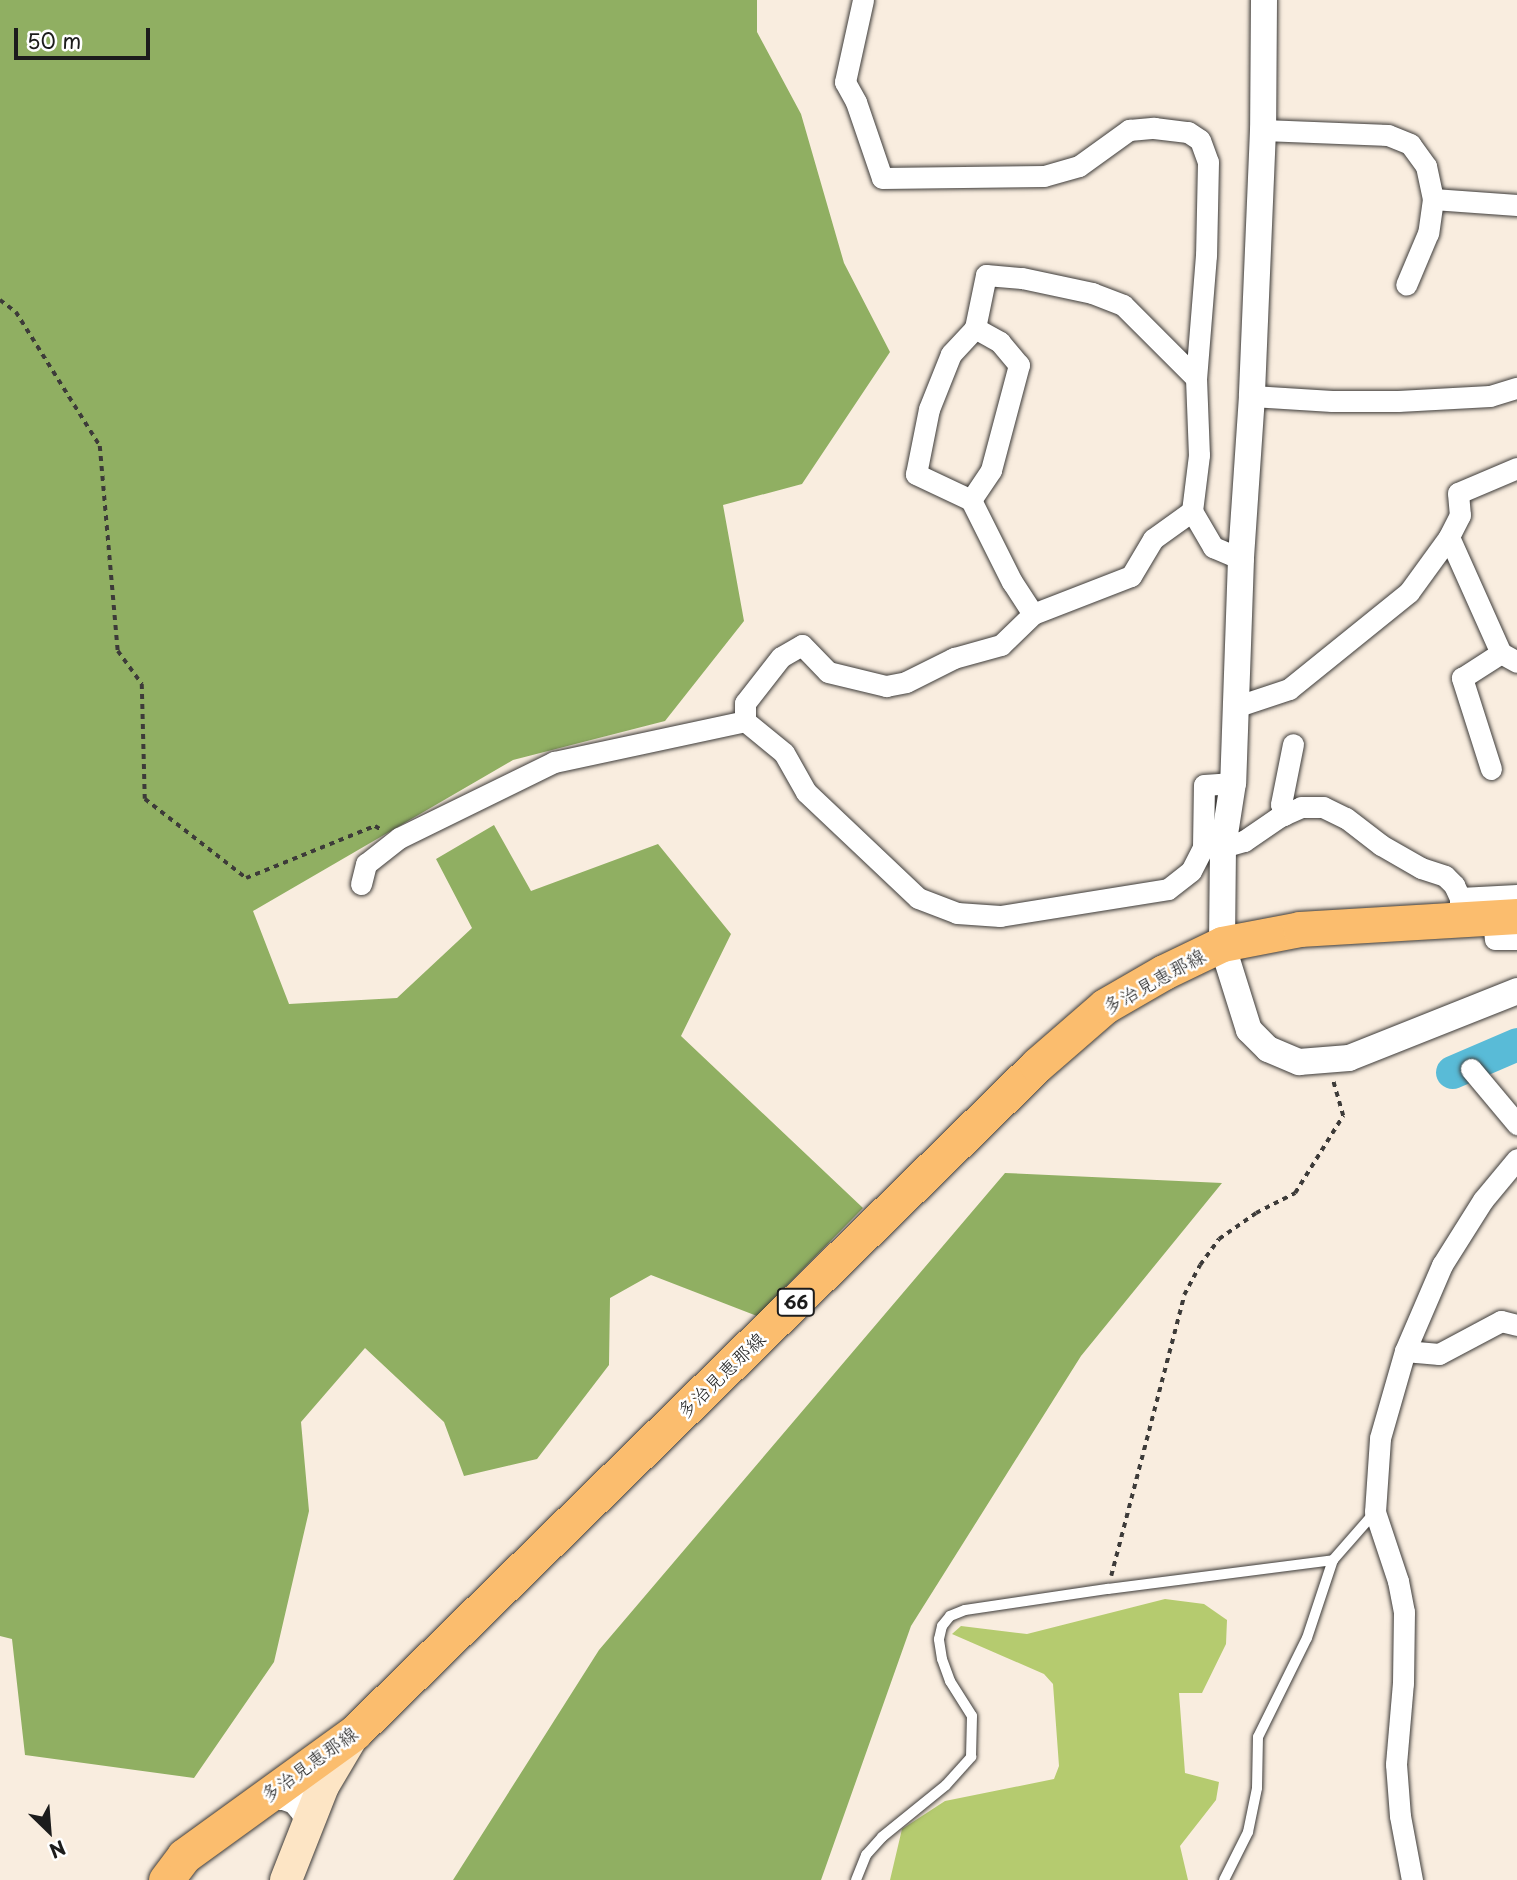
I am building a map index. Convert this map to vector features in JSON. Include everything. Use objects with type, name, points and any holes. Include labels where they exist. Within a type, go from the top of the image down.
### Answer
[{"type":"main road","name":"多治見恵那線","points":[[166,1880],[184,1856],[355,1732],[1037,1065],[1105,1006],[1164,972],[1222,944],[1300,929],[1494,914]]},
{"type":"main road","points":[[286,1880],[323,1786],[355,1732]]},
{"type":"street","points":[[863,0],[845,82],[856,102],[882,178],[1044,176],[1079,166],[1129,130],[1154,128],[1188,132],[1200,140],[1208,162],[1206,255],[1196,378],[1199,455],[1192,511],[1213,547],[1241,559]]},
{"type":"street","points":[[1264,0],[1263,130],[1252,396],[1241,559],[1233,783],[1223,847],[1222,944],[1249,1030],[1268,1049],[1299,1062],[1349,1058],[1517,992]]},
{"type":"street","points":[[1263,130],[1388,135],[1410,144],[1426,166],[1433,199],[1428,233],[1406,285]]},
{"type":"street","points":[[1433,199],[1517,205]]},
{"type":"street","points":[[1033,614],[1012,582],[971,500],[916,474],[929,410],[951,354],[975,328],[986,275],[1022,278],[1092,293],[1124,305],[1196,378]]},
{"type":"street","points":[[971,500],[991,470],[1019,365],[1000,342],[975,328]]},
{"type":"street","points":[[1252,396],[1332,401],[1398,401],[1490,396],[1517,388]]},
{"type":"street","points":[[1235,707],[1289,688],[1409,593],[1449,537],[1460,515],[1458,493],[1517,468]]},
{"type":"street","points":[[745,721],[745,703],[781,657],[802,645],[828,672],[886,686],[905,682],[954,657],[1001,645],[1033,614],[1132,576],[1153,539],[1192,511]]},
{"type":"street","points":[[1449,537],[1509,657],[1462,677],[1491,769]]},
{"type":"street","points":[[361,884],[366,864],[397,840],[554,762],[745,721]]},
{"type":"street","points":[[745,721],[784,753],[806,792],[918,898],[957,913],[1000,916],[1168,889],[1191,871],[1203,846],[1204,785],[1233,783]]},
{"type":"street","points":[[1284,814],[1282,804],[1293,744]]},
{"type":"street","points":[[1223,847],[1244,841],[1284,814],[1301,807],[1323,807],[1346,818],[1381,845],[1411,862],[1445,876],[1494,914]]},
{"type":"street","points":[[1471,1069],[1517,1124]]},
{"type":"street","points":[[1412,1880],[1400,1816],[1396,1764],[1403,1683],[1404,1612],[1394,1570],[1375,1513],[1380,1438],[1405,1350],[1455,1243],[1483,1200],[1517,1159]]},
{"type":"street","points":[[1405,1350],[1439,1354],[1501,1321],[1517,1325]]},
{"type":"street","points":[[262,1797],[284,1797],[295,1801],[305,1814],[307,1826]]},
{"type":"lane","points":[[1224,1880],[1248,1832],[1257,1788],[1258,1737],[1307,1638],[1333,1560],[1375,1513]]},
{"type":"lane","points":[[856,1880],[866,1856],[882,1837],[946,1785],[971,1757],[972,1716],[950,1681],[942,1659],[939,1639],[942,1626],[950,1616],[965,1609],[1108,1588],[1333,1560]]},
{"type":"path","points":[[0,300],[16,312],[100,446],[118,651],[142,684],[145,799],[246,878],[375,826],[397,840]]},
{"type":"path","points":[[1108,1588],[1184,1294],[1219,1239],[1256,1213],[1294,1193],[1342,1116],[1328,1061]]},
{"type":"green space","points":[[0,0],[757,0],[757,32],[801,114],[844,263],[890,352],[802,484],[723,505],[744,621],[665,721],[513,760],[253,911],[289,1004],[397,998],[472,928],[436,859],[494,825],[531,891],[658,844],[731,934],[681,1036],[863,1208],[757,1316],[651,1275],[610,1298],[609,1365],[537,1459],[464,1476],[444,1422],[365,1348],[301,1422],[309,1511],[274,1662],[194,1778],[25,1755],[12,1639],[0,1636]]},
{"type":"green space","points":[[1005,1173],[1222,1183],[1081,1356],[911,1626],[821,1880],[453,1880],[599,1650]]},
{"type":"green space","points":[[1165,1599],[1204,1604],[1227,1620],[1226,1644],[1202,1693],[1179,1693],[1185,1773],[1219,1782],[1216,1800],[1180,1846],[1188,1880],[890,1880],[902,1829],[945,1801],[1054,1779],[1059,1766],[1053,1684],[1044,1674],[952,1634],[961,1626],[1027,1634]]},
{"type":"waterway","points":[[1452,1072],[1517,1044]]}]
